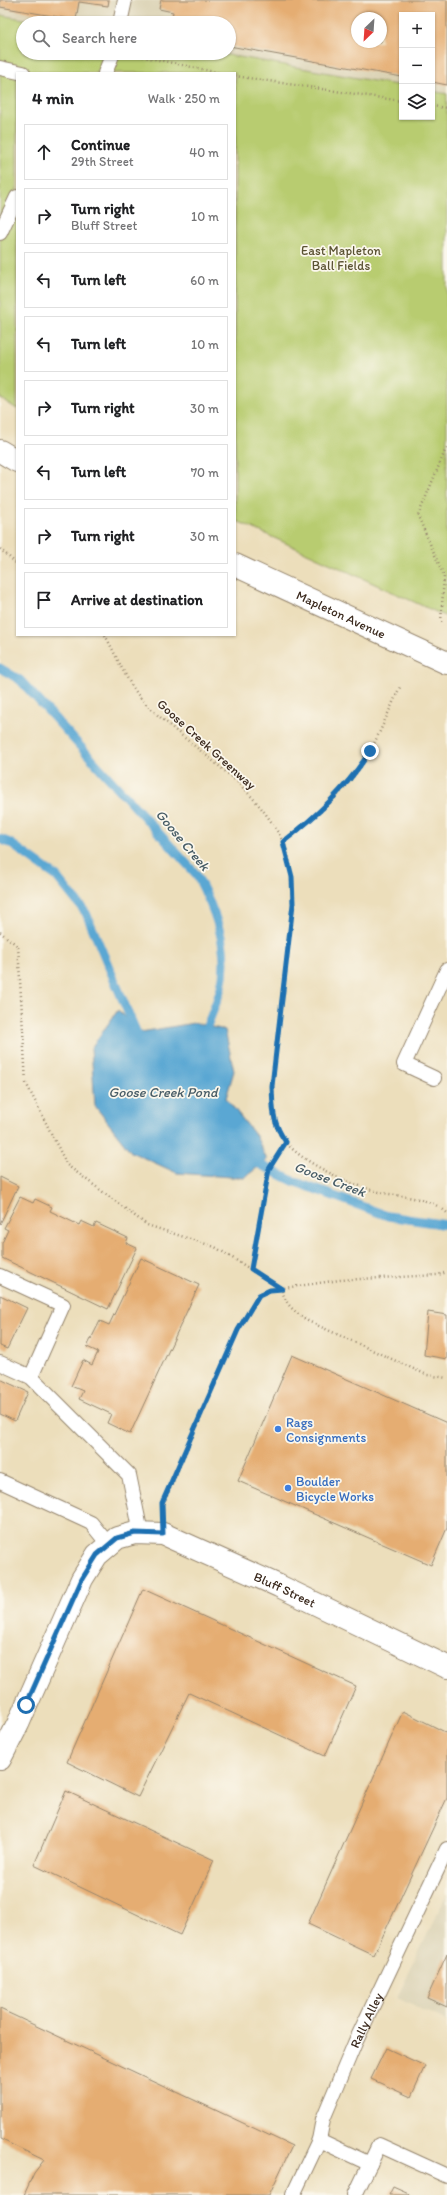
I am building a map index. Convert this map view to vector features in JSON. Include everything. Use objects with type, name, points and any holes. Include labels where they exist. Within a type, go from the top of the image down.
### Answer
[{"type":"street","points":[[0,450],[16,460]]},
{"type":"street","name":"Mapleton Avenue","points":[[236,565],[447,663]]},
{"type":"street","name":"Bluff Street","points":[[113,1541],[141,1533],[163,1534],[279,1586],[447,1667]]},
{"type":"street","points":[[0,1759],[18,1724],[82,1579],[97,1555],[113,1541]]},
{"type":"lane","points":[[122,16],[125,0]]},
{"type":"lane","points":[[105,72],[110,60]]},
{"type":"lane","points":[[0,68],[18,72]]},
{"type":"lane","points":[[0,233],[16,200]]},
{"type":"lane","points":[[434,1078],[404,1064],[447,970]]},
{"type":"lane","points":[[0,1276],[63,1305],[31,1377]]},
{"type":"lane","points":[[0,1363],[31,1377],[129,1474],[141,1533]]},
{"type":"lane","points":[[0,1481],[91,1523],[113,1541]]},
{"type":"lane","name":"Rally Alley","points":[[293,2195],[319,2140],[323,2119],[355,2043],[447,1849]]},
{"type":"lane","points":[[319,2140],[370,2164]]},
{"type":"lane","points":[[355,2195],[379,2145],[447,2176]]},
{"type":"path","points":[[152,60],[215,72]]},
{"type":"path","points":[[236,76],[399,101]]},
{"type":"path","points":[[435,106],[447,108]]},
{"type":"path","points":[[441,622],[444,576],[418,516],[447,446]]},
{"type":"path","points":[[0,549],[16,563]]},
{"type":"path","name":"Goose Creek Greenway","points":[[106,636],[144,702],[214,761],[251,796],[269,819],[283,842],[292,877],[293,904],[272,1086],[273,1114],[277,1130],[286,1142],[303,1157],[341,1180],[368,1190],[428,1202],[442,1208],[447,1213]]},
{"type":"path","points":[[283,842],[314,818],[343,789],[358,770],[370,751],[400,685]]},
{"type":"path","points":[[0,932],[18,946],[26,1082],[67,1165],[147,1224],[215,1247],[282,1289],[283,1296],[291,1310],[308,1321],[427,1375],[447,1378]]},
{"type":"path","points":[[251,1269],[269,1169],[286,1142]]},
{"type":"path","points":[[163,1534],[162,1503],[238,1330],[259,1295],[270,1290],[340,1280],[438,1275],[447,1272]]},
{"type":"shaded area","points":[[0,0],[447,0],[447,94],[435,92],[435,12],[399,12],[399,85],[236,56],[236,16],[16,16],[16,18],[0,15]]},
{"type":"shaded area","points":[[447,1893],[447,2022],[397,1998]]},
{"type":"green space","name":"East Mapleton Ball Fields","points":[[0,15],[16,18],[16,60],[236,60],[236,56],[399,85],[399,120],[435,120],[435,92],[447,94],[447,617],[236,520],[236,72],[16,72],[16,408],[0,398]]},
{"type":"water","name":"Goose Creek Pond","points":[[118,1010],[141,1032],[194,1023],[225,1030],[234,1071],[226,1098],[256,1136],[267,1160],[244,1178],[177,1173],[131,1152],[95,1106],[91,1048]]},
{"type":"building","points":[[0,0],[109,0],[108,6],[79,2],[77,16],[53,16],[0,7]]},
{"type":"building","points":[[161,0],[447,0],[447,85],[435,83],[435,12],[399,12],[399,76],[236,47],[236,16],[172,16],[173,12],[159,9]]},
{"type":"building","points":[[0,1177],[18,1186],[0,1224]]},
{"type":"building","points":[[20,1197],[33,1203],[35,1199],[52,1207],[50,1211],[79,1225],[81,1221],[94,1227],[96,1223],[128,1238],[126,1243],[137,1248],[108,1309],[2,1258],[2,1243],[8,1230],[4,1228]]},
{"type":"building","points":[[141,1258],[199,1285],[130,1434],[107,1423],[111,1414],[79,1399],[83,1391],[71,1386],[83,1360],[92,1365],[98,1352],[87,1347],[100,1321],[109,1325]]},
{"type":"building","points":[[0,1295],[27,1308],[7,1349],[0,1346]]},
{"type":"building","points":[[428,1312],[447,1315],[447,1359],[424,1355]]},
{"type":"building","points":[[292,1355],[447,1423],[447,1528],[431,1565],[238,1481]]},
{"type":"building","points":[[0,1379],[28,1392],[15,1421],[0,1414]]},
{"type":"building","points":[[143,1589],[356,1686],[325,1756],[189,1693],[138,1797],[67,1762]]},
{"type":"building","points":[[403,1711],[447,1733],[447,1798],[374,1955],[308,1924]]},
{"type":"building","points":[[66,1791],[214,1860],[180,1935],[34,1865]]},
{"type":"building","points":[[447,1954],[447,2007],[427,1998]]},
{"type":"building","points":[[0,2009],[292,2146],[269,2195],[24,2195],[34,2173],[44,2160],[0,2139]]},
{"type":"building","points":[[386,2048],[425,2066],[411,2097],[371,2079]]},
{"type":"building","points":[[393,2187],[411,2195],[389,2195]]},
{"type":"waterway","name":"Goose Creek","points":[[0,668],[20,680],[196,874],[214,914],[219,929],[224,958],[224,972],[221,987],[203,1036]]},
{"type":"waterway","name":"Goose Creek","points":[[0,839],[10,843],[56,876],[86,913],[138,1036]]},
{"type":"waterway","name":"Goose Creek","points":[[251,1160],[293,1181],[388,1216],[447,1225]]},
{"type":"place","name":"Rags Consignments","points":[[278,1429]]},
{"type":"place","name":"Boulder Bicycle Works","points":[[288,1488]]},
{"type":"route","points":[[26,1705],[82,1579],[97,1555],[108,1544],[117,1538],[135,1533],[163,1534],[162,1503],[238,1330],[259,1295],[270,1290],[282,1289],[251,1269],[269,1169],[286,1142],[277,1130],[273,1114],[272,1086],[293,904],[292,877],[283,842],[314,818],[343,789],[358,770],[370,751]]}]
